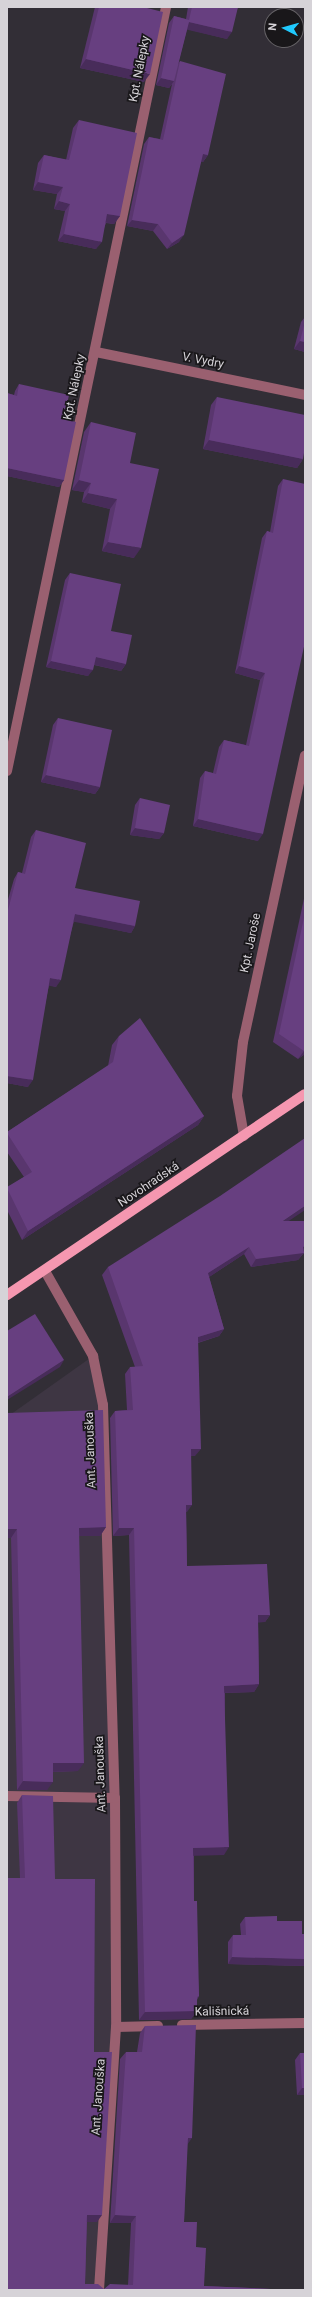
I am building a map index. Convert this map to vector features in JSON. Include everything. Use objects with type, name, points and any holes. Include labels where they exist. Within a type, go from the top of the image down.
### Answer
[{"type":"main road","name":"Novohradská","points":[[7,1295],[45,1271],[305,1094]]},
{"type":"street","name":"Kpt. Nálepky","points":[[7,771],[96,352],[166,7]]},
{"type":"street","name":"V. Vydry","points":[[96,352],[305,395]]},
{"type":"street","name":"Kpt. Jaroše","points":[[244,1136],[237,1096],[243,1042],[305,756]]},
{"type":"street","name":"Ant. Janouška","points":[[45,1271],[93,1356],[103,1406],[115,1798],[116,2027],[99,2290]]},
{"type":"street","points":[[7,1796],[115,1798]]},
{"type":"street","name":"Kališnická","points":[[116,2027],[305,2023]]},
{"type":"shaded area","points":[[93,1356],[103,1405],[116,2027],[100,2290],[7,2290],[7,1417]]},
{"type":"building","points":[[99,7],[143,7],[163,12],[150,74],[86,59]]},
{"type":"building","points":[[192,7],[238,7],[232,32],[189,22],[174,81],[161,78],[174,16],[189,20]]},
{"type":"building","points":[[180,61],[226,74],[208,155],[203,154],[184,235],[172,243],[158,224],[132,220],[149,137],[163,140]]},
{"type":"building","points":[[79,120],[137,133],[120,216],[107,214],[102,242],[64,234],[70,204],[59,201],[63,187],[38,182],[44,155],[69,160]]},
{"type":"building","points":[[305,322],[305,342],[300,341]]},
{"type":"building","points":[[19,384],[69,395],[64,419],[76,422],[64,480],[7,468],[7,393],[17,396]]},
{"type":"building","points":[[217,397],[305,415],[305,447],[303,459],[209,440]]},
{"type":"building","points":[[91,422],[136,433],[130,463],[159,469],[141,548],[108,542],[117,499],[88,493],[91,483],[79,480]]},
{"type":"building","points":[[283,479],[305,484],[305,642],[263,834],[198,819],[205,771],[216,774],[224,740],[249,746],[265,673],[239,666],[267,531],[273,533]]},
{"type":"building","points":[[70,573],[121,584],[111,631],[132,635],[126,664],[96,657],[93,670],[51,661]]},
{"type":"building","points":[[58,718],[112,730],[100,787],[46,775]]},
{"type":"building","points":[[140,798],[170,805],[164,833],[135,828]]},
{"type":"building","points":[[36,830],[86,843],[75,888],[140,901],[135,926],[75,914],[61,980],[50,978],[33,1080],[7,1076],[7,914],[18,872],[25,874]]},
{"type":"building","points":[[305,913],[305,1050],[304,1051],[279,1034]]},
{"type":"building","points":[[140,1018],[204,1116],[28,1231],[7,1187],[32,1172],[7,1132],[113,1062],[119,1036]]},
{"type":"building","points":[[305,1138],[305,1206],[283,1221],[305,1221],[304,1253],[256,1259],[249,1247],[208,1273],[224,1329],[198,1337],[201,1449],[191,1449],[192,1505],[186,1505],[187,1566],[267,1564],[270,1615],[258,1615],[259,1684],[224,1686],[229,1847],[193,1848],[194,1901],[197,1901],[199,1996],[197,1997],[197,2011],[145,2012],[134,1528],[119,1528],[115,1411],[133,1410],[130,1367],[143,1366],[108,1267],[220,1196]]},
{"type":"building","points":[[35,1314],[64,1360],[7,1397],[7,1331]]},
{"type":"building","points":[[103,1410],[106,1527],[79,1528],[84,1763],[53,1763],[53,1782],[23,1781],[17,1529],[7,1529],[7,1413]]},
{"type":"building","points":[[22,1795],[53,1796],[55,1879],[95,1879],[94,2052],[112,2052],[102,2215],[87,2215],[85,2284],[98,2284],[104,2289],[110,2284],[133,2285],[136,2216],[115,2215],[126,2052],[142,2052],[145,2026],[196,2025],[192,2138],[188,2138],[184,2222],[197,2222],[196,2247],[206,2248],[204,2286],[271,2290],[7,2290],[7,1878],[25,1878]]},
{"type":"building","points":[[277,1916],[277,1921],[302,1921],[302,1934],[305,1934],[305,1959],[232,1957],[233,1935],[246,1935],[245,1917]]},
{"type":"building","points":[[300,2053],[305,2053],[305,2088],[302,2088]]}]
